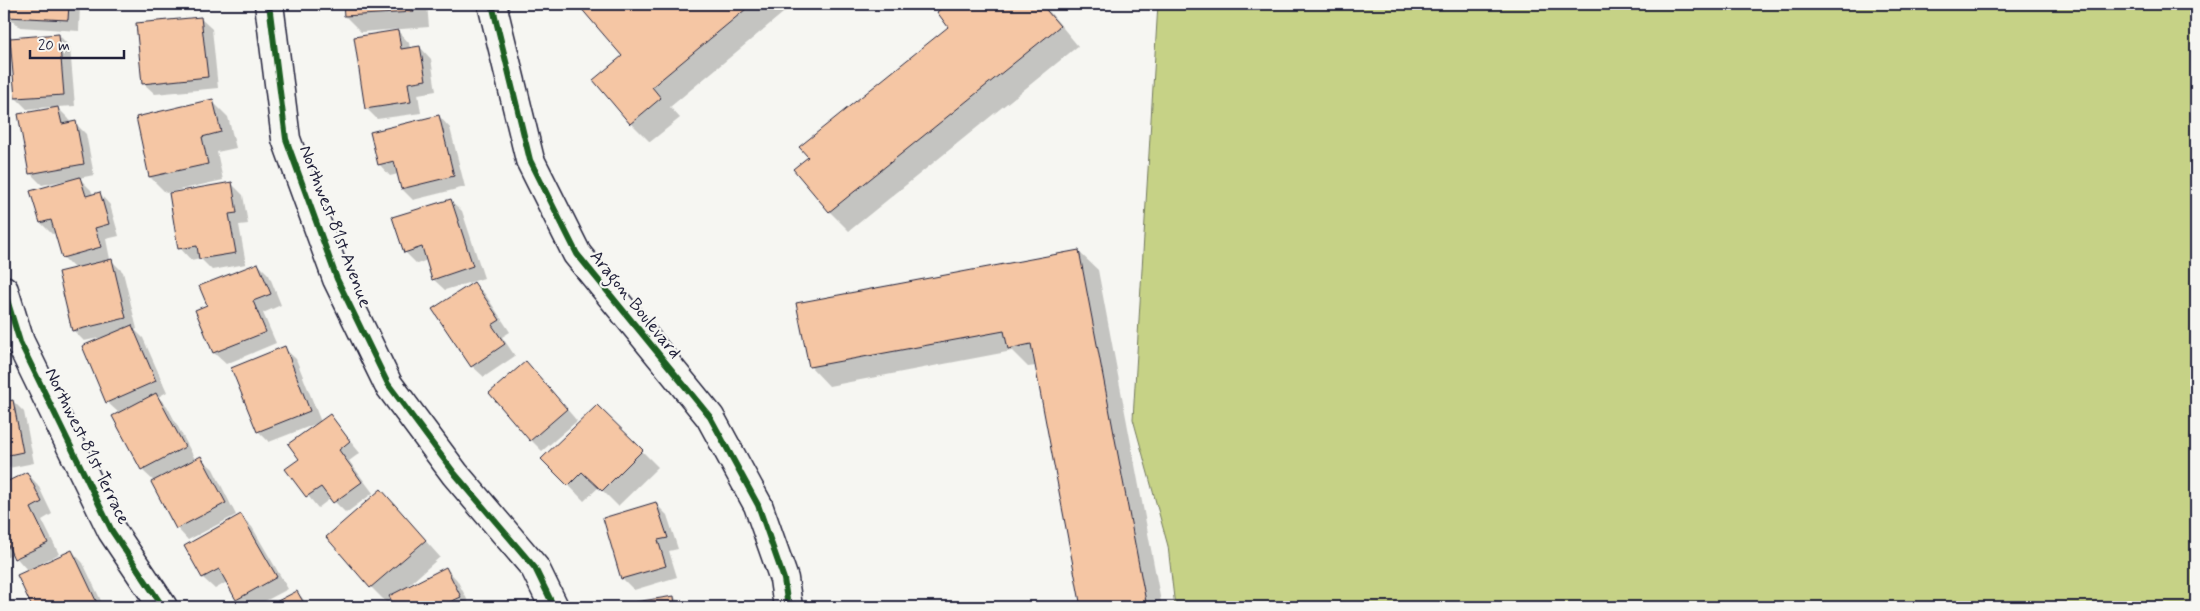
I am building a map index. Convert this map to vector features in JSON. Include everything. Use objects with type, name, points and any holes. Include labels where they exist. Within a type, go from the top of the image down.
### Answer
[{"type":"street","name":"Northwest 81st Avenue","points":[[269,4],[286,139],[337,279],[388,384],[455,474],[535,568],[554,607]]},
{"type":"street","name":"Aragon Boulevard","points":[[492,4],[530,160],[577,254],[710,417],[758,504],[784,579],[788,607]]},
{"type":"street","name":"Northwest 81st Terrace","points":[[4,290],[12,345],[112,531],[163,607]]},
{"type":"green space","points":[[1158,4],[2196,4],[2196,607],[1175,607],[1168,546],[1133,419]]},
{"type":"building","points":[[8,4],[69,4],[68,20],[7,17]]},
{"type":"building","points":[[343,4],[413,4],[414,12],[344,16]]},
{"type":"building","points":[[581,4],[676,4],[680,9],[686,4],[752,4],[652,87],[661,98],[630,124],[593,80],[622,56],[579,6]]},
{"type":"building","points":[[947,4],[1041,4],[1060,26],[829,212],[793,169],[808,157],[799,147],[948,27],[937,12]]},
{"type":"building","points":[[201,17],[208,77],[142,84],[136,23]]},
{"type":"building","points":[[398,30],[401,49],[420,46],[426,80],[408,83],[411,102],[365,109],[354,37]]},
{"type":"building","points":[[59,34],[64,95],[15,98],[10,38]]},
{"type":"building","points":[[213,99],[221,132],[202,137],[208,164],[149,177],[136,117]]},
{"type":"building","points":[[58,107],[62,124],[76,121],[84,164],[29,174],[18,114]]},
{"type":"building","points":[[439,115],[454,176],[401,189],[394,161],[378,165],[370,132]]},
{"type":"building","points":[[80,177],[86,196],[100,192],[109,224],[95,228],[101,247],[62,258],[51,220],[40,223],[30,191]]},
{"type":"building","points":[[232,182],[237,213],[229,214],[236,253],[199,259],[197,246],[178,249],[169,193]]},
{"type":"building","points":[[451,199],[473,266],[432,280],[422,247],[404,253],[392,217]]},
{"type":"building","points":[[1079,250],[1147,607],[1063,607],[1063,605],[1080,602],[1031,344],[1008,349],[1004,331],[809,367],[796,303]]},
{"type":"building","points":[[112,259],[126,318],[72,331],[58,272]]},
{"type":"building","points":[[258,263],[271,294],[253,301],[266,332],[213,353],[195,310],[207,305],[199,286]]},
{"type":"building","points":[[474,282],[500,320],[492,325],[505,344],[471,367],[432,309]]},
{"type":"building","points":[[132,325],[156,381],[106,403],[82,346]]},
{"type":"building","points":[[285,346],[310,411],[257,432],[231,368]]},
{"type":"building","points":[[526,361],[567,409],[530,441],[489,393]]},
{"type":"building","points":[[156,393],[185,447],[141,470],[112,416]]},
{"type":"building","points":[[13,400],[23,452],[4,456],[4,402]]},
{"type":"building","points":[[597,405],[643,450],[602,491],[582,472],[568,486],[541,459]]},
{"type":"building","points":[[330,414],[350,441],[339,450],[362,482],[333,503],[321,487],[306,497],[285,469],[299,459],[288,444]]},
{"type":"building","points":[[201,456],[226,503],[176,529],[151,482]]},
{"type":"building","points":[[27,472],[42,502],[31,508],[48,543],[14,559],[6,541],[4,542],[4,483]]},
{"type":"building","points":[[381,489],[426,540],[370,588],[326,537]]},
{"type":"building","points":[[656,502],[668,538],[658,540],[666,566],[621,579],[603,518]]},
{"type":"building","points":[[241,514],[277,577],[236,600],[219,569],[202,578],[184,546]]},
{"type":"building","points":[[72,550],[99,607],[32,607],[17,575]]},
{"type":"building","points":[[446,567],[461,597],[450,602],[453,607],[395,607],[389,596]]},
{"type":"building","points":[[297,591],[306,607],[266,607]]},
{"type":"building","points":[[674,596],[675,607],[636,607],[635,602]]},
{"type":"cycle path","points":[[269,4],[286,139],[337,279],[388,384],[455,474],[535,568],[554,607]]},
{"type":"cycle path","points":[[492,4],[530,160],[577,254],[710,417],[758,505],[784,579],[788,607]]},
{"type":"cycle path","points":[[4,290],[20,342],[112,531],[163,607]]}]
